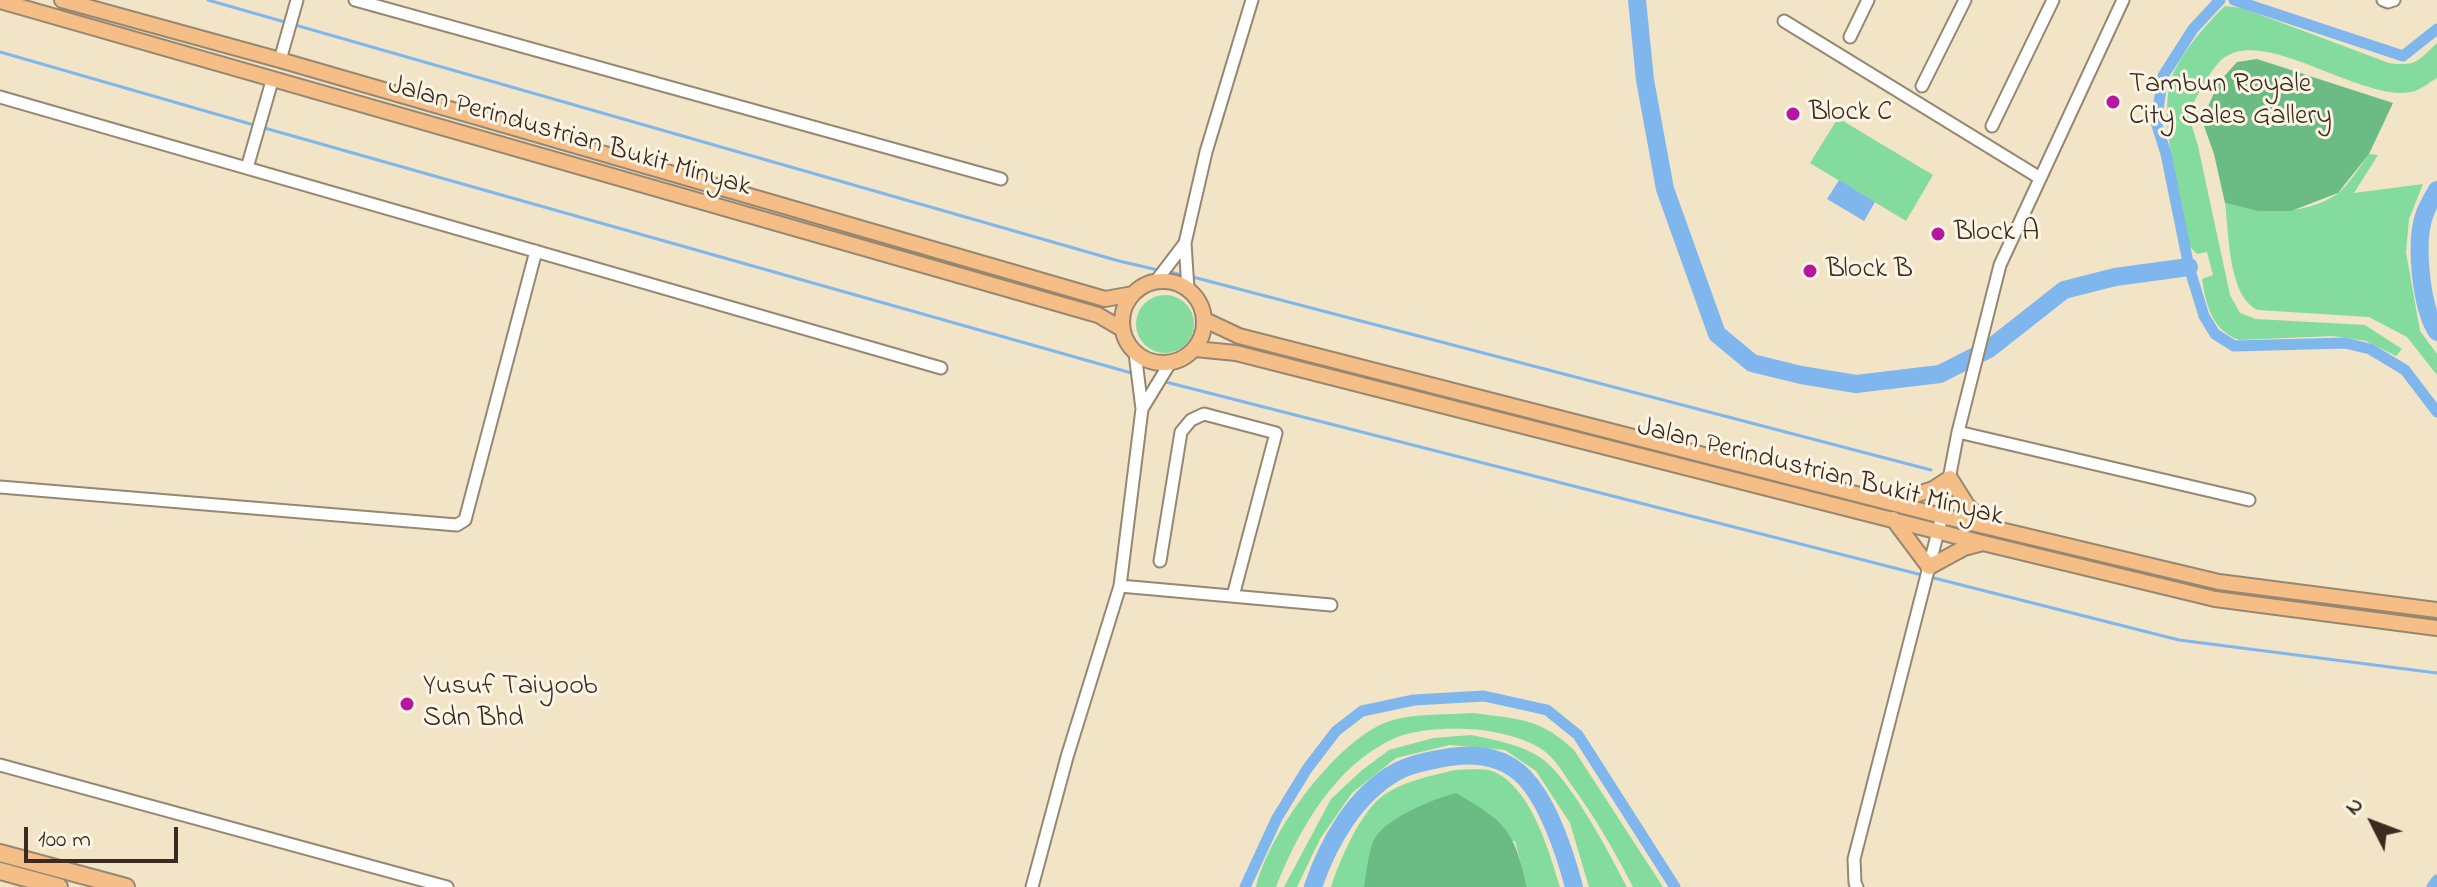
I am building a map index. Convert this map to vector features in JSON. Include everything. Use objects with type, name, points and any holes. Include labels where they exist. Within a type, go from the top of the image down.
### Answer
[{"type":"highway","points":[[0,853],[126,887]]},
{"type":"highway","points":[[0,871],[59,887]]},
{"type":"main road","name":"Jalan Perindustrian Bukit Minyak","points":[[62,0],[281,54],[1105,299],[1133,294]]},
{"type":"main road","name":"Jalan Perindustrian Bukit Minyak","points":[[0,1],[271,86],[1098,315],[1122,329]]},
{"type":"main road","points":[[1163,273],[1178,283],[1188,284],[1202,308],[1205,320],[1201,341],[1195,349],[1167,369],[1135,359],[1122,329],[1126,304],[1133,294],[1163,273]]},
{"type":"main road","name":"Jalan Perindustrian Bukit Minyak","points":[[1205,320],[1239,336],[1893,502],[1983,543],[2215,599],[2437,628]]},
{"type":"main road","name":"Jalan Perindustrian Bukit Minyak","points":[[1195,349],[1236,353],[1893,519],[1988,527],[2219,582],[2437,610]]},
{"type":"main road","points":[[1893,502],[1913,498],[1950,478],[1967,505],[1988,527]]},
{"type":"main road","points":[[1893,519],[1927,573],[1964,548],[1983,543]]},
{"type":"street","points":[[281,54],[297,0]]},
{"type":"street","points":[[355,0],[1001,179]]},
{"type":"street","points":[[1188,284],[1185,243],[1206,152],[1252,0]]},
{"type":"street","points":[[1850,37],[1868,0]]},
{"type":"street","points":[[1922,86],[1965,0]]},
{"type":"street","points":[[1992,126],[2053,0]]},
{"type":"street","points":[[1857,887],[1854,859],[1940,523],[1969,383],[2000,265],[2123,0]]},
{"type":"street","points":[[2383,0],[2394,0]]},
{"type":"street","points":[[1784,21],[2040,178]]},
{"type":"street","points":[[249,163],[271,86]]},
{"type":"street","points":[[0,97],[249,163],[536,251],[941,368]]},
{"type":"street","points":[[1163,273],[1185,243]]},
{"type":"street","points":[[0,487],[457,525],[465,520],[536,251]]},
{"type":"street","points":[[1032,887],[1067,757],[1120,586],[1142,409],[1135,359]]},
{"type":"street","points":[[1142,409],[1167,369]]},
{"type":"street","points":[[1160,561],[1176,450],[1181,432],[1191,420],[1204,414],[1276,433],[1233,596]]},
{"type":"street","points":[[1958,432],[2249,500]]},
{"type":"street","points":[[1120,586],[1331,605]]},
{"type":"street","points":[[0,765],[447,887]]},
{"type":"green space","points":[[2225,6],[2242,8],[2389,63],[2416,61],[2437,43],[2437,78],[2415,91],[2395,93],[2371,88],[2292,59],[2244,50],[2220,61],[2188,113],[2230,295],[2240,313],[2256,319],[2365,325],[2402,349],[2396,356],[2366,341],[2333,336],[2239,340],[2222,330],[2212,316],[2202,279],[2213,275],[2207,252],[2197,254],[2189,246],[2173,166],[2167,105],[2169,87],[2177,65],[2200,32]]},
{"type":"green space","points":[[2257,59],[2393,103],[2369,154],[2338,193],[2291,211],[2258,211],[2225,203],[2204,126],[2206,111],[2219,82],[2237,62]]},
{"type":"green space","points":[[1838,118],[1933,175],[1906,221],[1810,163]]},
{"type":"green space","points":[[2369,154],[2378,155],[2354,193],[2423,184],[2409,219],[2406,252],[2420,331],[2437,354],[2437,375],[2407,337],[2369,317],[2258,310],[2248,303],[2235,278],[2225,203],[2268,210],[2310,206],[2337,194]]},
{"type":"green space","points":[[1165,295],[1186,303],[1194,324],[1186,345],[1165,353],[1144,345],[1136,324],[1144,303]]},
{"type":"green space","points":[[1473,713],[1528,722],[1562,739],[1574,750],[1663,887],[1633,887],[1588,808],[1558,765],[1543,750],[1506,735],[1449,729],[1421,731],[1395,738],[1354,765],[1308,821],[1276,887],[1256,887],[1263,865],[1290,815],[1329,765],[1350,745],[1372,729],[1393,720],[1422,715]]},
{"type":"green space","points":[[1471,735],[1525,749],[1553,768],[1588,818],[1627,887],[1589,887],[1570,823],[1536,771],[1505,750],[1450,745],[1396,758],[1352,793],[1320,839],[1297,887],[1284,887],[1331,799],[1361,771],[1389,750],[1433,738]]},
{"type":"green space","points":[[1455,770],[1492,771],[1518,790],[1536,821],[1560,887],[1527,887],[1515,841],[1375,838],[1364,887],[1331,887],[1352,837],[1375,802],[1400,786]]},
{"type":"green space","points":[[1456,793],[1497,820],[1505,830],[1517,852],[1527,887],[1364,887],[1371,848],[1381,830],[1412,810]]},
{"type":"water","points":[[1839,180],[1875,202],[1864,221],[1827,199]]},
{"type":"waterway","points":[[208,0],[1158,270]]},
{"type":"waterway","points":[[1637,0],[1645,80],[1665,189],[1717,334],[1752,363],[1856,384],[1940,374],[1989,349],[2064,290],[2115,277],[2189,267]]},
{"type":"waterway","points":[[2220,0],[2193,29],[2163,76],[2156,122],[2166,154],[2189,267],[2204,316],[2215,334],[2234,346],[2345,343],[2370,349],[2405,370],[2437,412]]},
{"type":"waterway","points":[[2234,0],[2403,56],[2437,29]]},
{"type":"waterway","points":[[0,52],[254,125]]},
{"type":"waterway","points":[[261,127],[1135,374]]},
{"type":"waterway","points":[[2437,190],[2426,210],[2420,240],[2423,291],[2437,332]]},
{"type":"waterway","points":[[1166,271],[1182,275]]},
{"type":"waterway","points":[[1189,276],[1931,470]]},
{"type":"waterway","points":[[1162,381],[1922,575]]},
{"type":"waterway","points":[[1930,577],[2179,640],[2437,673]]},
{"type":"waterway","points":[[1245,887],[1277,818],[1307,769],[1336,731],[1362,711],[1414,700],[1484,696],[1547,710],[1578,735],[1675,887]]},
{"type":"waterway","points":[[1313,887],[1345,821],[1383,781],[1417,764],[1470,756],[1490,758],[1508,765],[1533,788],[1555,829],[1574,887]]},
{"type":"waterway","points":[[2432,887],[2437,880]]},
{"type":"place","name":"Tambun Royale City Sales Gallery","points":[[2113,102]]},
{"type":"place","name":"Block C","points":[[1793,114]]},
{"type":"place","name":"Block A","points":[[1938,234]]},
{"type":"place","name":"Block B","points":[[1810,271]]},
{"type":"place","name":"Yusuf Taiyoob Sdn Bhd","points":[[407,704]]}]
